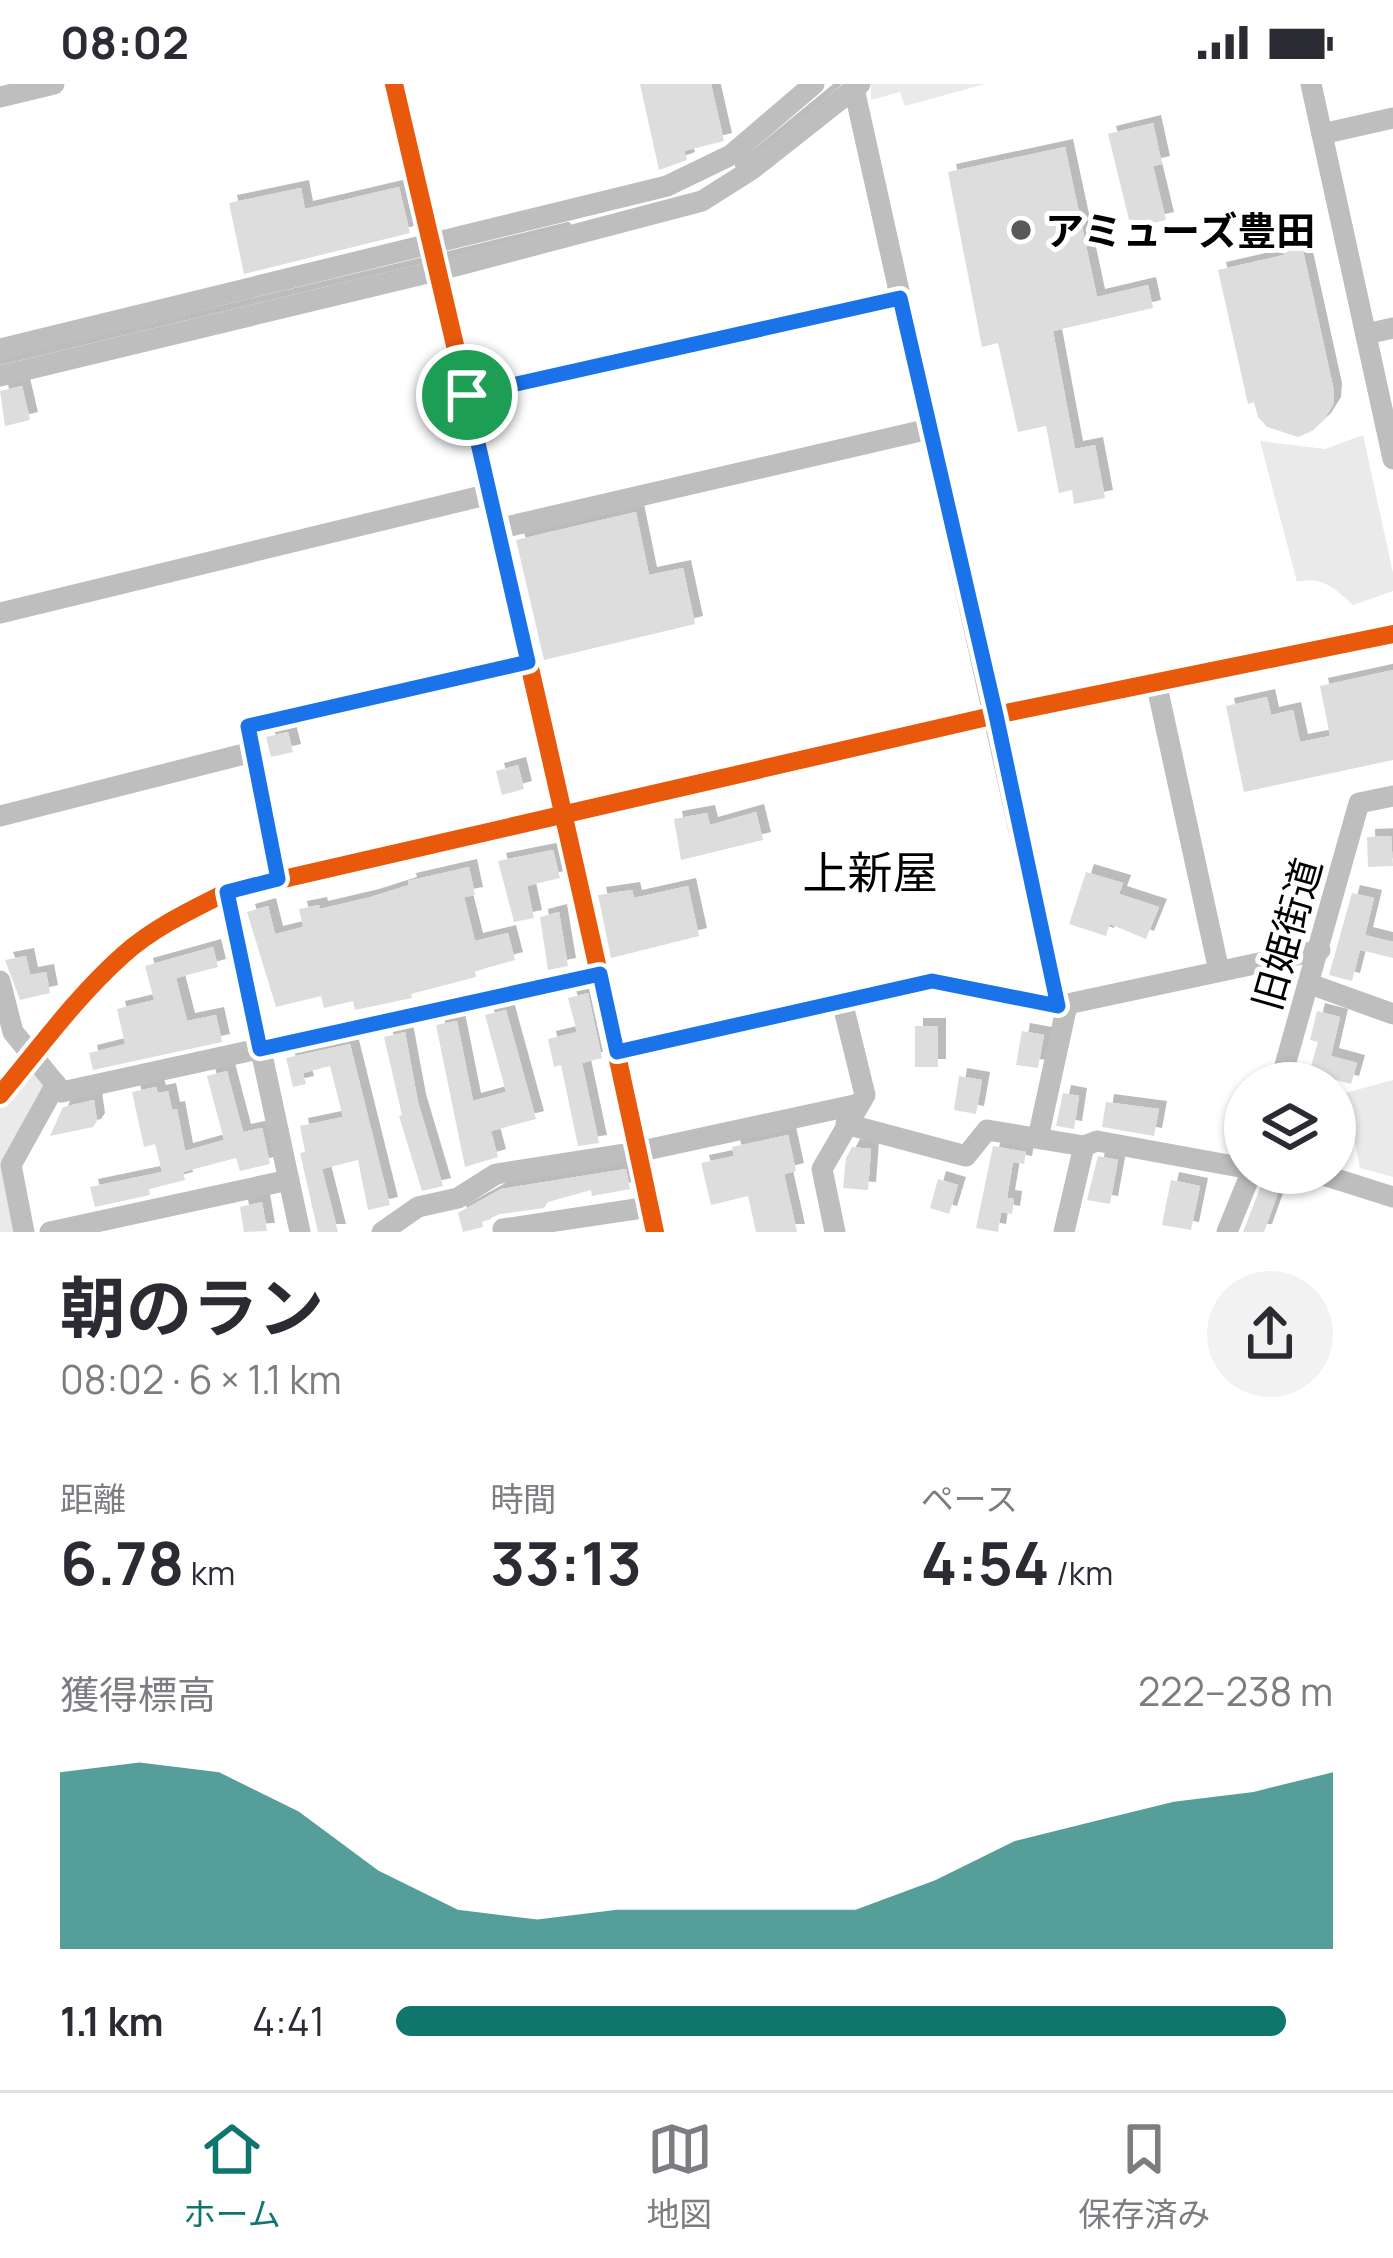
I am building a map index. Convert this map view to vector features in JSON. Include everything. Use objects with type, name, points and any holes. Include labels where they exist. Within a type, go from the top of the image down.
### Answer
[{"type":"street","points":[[0,97],[54,84]]},
{"type":"street","points":[[394,84],[440,270],[655,1232]]},
{"type":"street","points":[[0,349],[667,186],[731,155],[814,84]]},
{"type":"street","points":[[1311,84],[1393,459]]},
{"type":"street","points":[[0,376],[440,270],[702,200],[751,170],[855,85],[928,429],[1063,1005],[1038,1138]]},
{"type":"street","points":[[1322,134],[1393,118]]},
{"type":"street","points":[[467,395],[900,298]]},
{"type":"street","points":[[1366,334],[1393,328]]},
{"type":"street","points":[[497,529],[928,429]]},
{"type":"street","points":[[0,613],[490,494]]},
{"type":"street","points":[[0,1095],[82,995],[126,952],[176,918],[227,892],[996,715],[1393,634]]},
{"type":"street","points":[[278,879],[248,726],[528,662]]},
{"type":"street","points":[[1156,682],[1219,971]]},
{"type":"street","points":[[0,816],[252,752]]},
{"type":"street","name":"旧姫街道","points":[[1286,1062],[1359,803],[1393,796]]},
{"type":"street","points":[[227,892],[300,1232]]},
{"type":"street","points":[[617,1052],[932,981],[1063,1005],[1320,950]]},
{"type":"street","points":[[0,981],[13,1032],[62,1092],[600,974]]},
{"type":"street","points":[[1310,985],[1393,1015]]},
{"type":"street","points":[[836,1232],[822,1169],[865,1095],[842,1001]]},
{"type":"street","points":[[24,1232],[10,1165],[56,1084]]},
{"type":"street","points":[[382,1232],[418,1207],[458,1198],[496,1174],[638,1152],[859,1104]]},
{"type":"street","points":[[846,1124],[966,1156],[987,1130],[1084,1146],[1097,1141],[1224,1166]]},
{"type":"street","points":[[1064,1232],[1084,1146]]},
{"type":"street","points":[[50,1232],[289,1180]]},
{"type":"street","points":[[1356,1185],[1393,1197]]},
{"type":"street","points":[[1227,1232],[1240,1194]]},
{"type":"street","points":[[503,1228],[650,1207]]},
{"type":"shaded area","points":[[871,84],[985,84],[905,106],[900,92],[871,100]]},
{"type":"shaded area","points":[[1363,435],[1393,591],[1353,605],[1328,585],[1297,582],[1260,441],[1325,449]]},
{"type":"shaded area","points":[[34,1054],[56,1084],[3,1171],[23,1232],[0,1232],[0,1074],[22,1068]]},
{"type":"shaded area","points":[[1393,1080],[1393,1177],[1360,1168],[1356,1090]]},
{"type":"building","points":[[640,84],[711,84],[724,141],[684,151],[687,160],[659,170]]},
{"type":"building","points":[[1153,123],[1162,164],[1153,166],[1166,220],[1131,228],[1108,134]]},
{"type":"building","points":[[1065,147],[1097,297],[1148,285],[1153,308],[1053,331],[1075,449],[1095,445],[1105,498],[1074,504],[1072,490],[1059,493],[1046,426],[1018,432],[998,343],[982,347],[948,172]]},
{"type":"building","points":[[399,187],[410,233],[244,274],[229,203],[301,188],[305,209]]},
{"type":"building","points":[[1302,246],[1334,391],[1333,405],[1323,421],[1298,437],[1267,427],[1254,402],[1248,404],[1218,270],[1284,255],[1283,250]]},
{"type":"building","points":[[22,386],[30,420],[5,426],[0,391]]},
{"type":"building","points":[[636,512],[649,575],[683,568],[695,624],[544,660],[516,540]]},
{"type":"building","points":[[1393,670],[1393,760],[1244,792],[1226,706],[1267,697],[1271,715],[1293,710],[1300,742],[1330,736],[1320,686]]},
{"type":"building","points":[[288,732],[293,752],[271,757],[266,737]]},
{"type":"building","points":[[518,765],[524,789],[502,795],[496,771]]},
{"type":"building","points":[[756,812],[763,840],[681,860],[674,819],[707,813],[710,825]]},
{"type":"building","points":[[1391,836],[1393,866],[1368,867],[1367,837]]},
{"type":"building","points":[[553,850],[560,878],[527,886],[534,918],[514,922],[498,861]]},
{"type":"building","points":[[469,867],[475,895],[464,897],[475,941],[508,933],[515,960],[475,971],[476,977],[411,994],[412,998],[355,1010],[353,1001],[324,1008],[321,996],[276,1007],[247,912],[268,906],[275,934],[303,927],[299,909],[371,897],[409,885],[408,881]]},
{"type":"building","points":[[1086,872],[1123,883],[1119,894],[1159,907],[1146,939],[1110,924],[1106,936],[1069,924]]},
{"type":"building","points":[[688,886],[699,936],[611,958],[598,895],[632,890],[634,898]]},
{"type":"building","points":[[1352,893],[1374,898],[1365,935],[1393,942],[1393,958],[1360,950],[1352,981],[1329,975]]},
{"type":"building","points":[[559,912],[568,966],[548,970],[540,917]]},
{"type":"building","points":[[213,947],[218,967],[176,978],[187,1021],[216,1015],[222,1042],[93,1070],[89,1053],[125,1044],[117,1009],[154,1000],[145,966]]},
{"type":"building","points":[[26,956],[30,975],[46,972],[50,993],[20,1000],[5,960]]},
{"type":"building","points":[[588,993],[602,1058],[582,1063],[599,1143],[578,1146],[561,1065],[554,1067],[548,1039],[577,1032],[568,998]]},
{"type":"building","points":[[506,1010],[536,1119],[491,1131],[498,1157],[465,1167],[436,1025],[457,1021],[473,1101],[506,1092],[485,1015]]},
{"type":"building","points":[[1317,1011],[1340,1017],[1331,1056],[1353,1062],[1312,1062],[1318,1042],[1310,1040]]},
{"type":"building","points":[[915,1026],[938,1026],[938,1067],[915,1067]]},
{"type":"building","points":[[1022,1031],[1044,1035],[1038,1068],[1016,1065]]},
{"type":"building","points":[[405,1032],[418,1102],[443,1186],[422,1191],[399,1116],[384,1037]]},
{"type":"building","points":[[350,1044],[390,1205],[368,1210],[358,1160],[322,1169],[338,1232],[318,1232],[300,1153],[305,1152],[300,1126],[343,1117],[330,1066],[303,1073],[306,1084],[293,1087],[286,1058]]},
{"type":"building","points":[[227,1071],[243,1132],[262,1128],[270,1164],[240,1171],[236,1158],[183,1172],[185,1180],[149,1189],[150,1195],[95,1207],[90,1187],[162,1172],[155,1144],[144,1147],[132,1092],[156,1087],[158,1093],[168,1091],[172,1110],[177,1109],[185,1151],[224,1140],[207,1076]]},
{"type":"building","points":[[959,1076],[982,1080],[976,1114],[954,1110]]},
{"type":"building","points":[[1063,1093],[1079,1096],[1074,1129],[1056,1126]]},
{"type":"building","points":[[94,1100],[97,1121],[93,1127],[50,1136],[63,1107]]},
{"type":"building","points":[[1106,1102],[1159,1109],[1154,1136],[1102,1127]]},
{"type":"building","points":[[788,1135],[796,1171],[784,1174],[797,1232],[756,1232],[748,1196],[711,1205],[701,1163],[734,1156],[732,1147]]},
{"type":"building","points":[[993,1146],[1026,1152],[1024,1164],[1013,1162],[1007,1198],[1014,1199],[1012,1214],[1001,1212],[998,1232],[976,1228]]},
{"type":"building","points":[[852,1147],[871,1149],[868,1190],[843,1188]]},
{"type":"building","points":[[1098,1156],[1118,1160],[1110,1204],[1087,1200]]},
{"type":"building","points":[[626,1169],[630,1189],[592,1196],[591,1190],[548,1202],[544,1208],[500,1214],[482,1222],[483,1227],[463,1232],[458,1213],[501,1189]]},
{"type":"building","points":[[938,1179],[958,1185],[949,1214],[930,1208]]},
{"type":"building","points":[[1171,1180],[1200,1186],[1191,1230],[1162,1225]]},
{"type":"building","points":[[1258,1194],[1278,1194],[1264,1232],[1243,1232]]},
{"type":"building","points":[[262,1202],[267,1231],[244,1232],[240,1207]]},
{"type":"waterway","points":[[738,166],[838,84]]},
{"type":"waterway","points":[[441,256],[568,225]]},
{"type":"waterway","points":[[0,362],[428,259]]},
{"type":"cycle path","points":[[394,84],[655,1232]]},
{"type":"cycle path","points":[[0,1095],[74,1005],[123,955],[160,928],[227,892],[996,715],[1393,634]]},
{"type":"place","name":"アミューズ豊田","points":[[1021,230]]},
{"type":"district","name":"上新屋","points":[[870,872]]},
{"type":"route","points":[[900,298],[1058,1006],[932,981],[617,1052],[600,974],[260,1049],[227,892],[278,879],[248,726],[528,662],[467,395],[900,298]]}]
